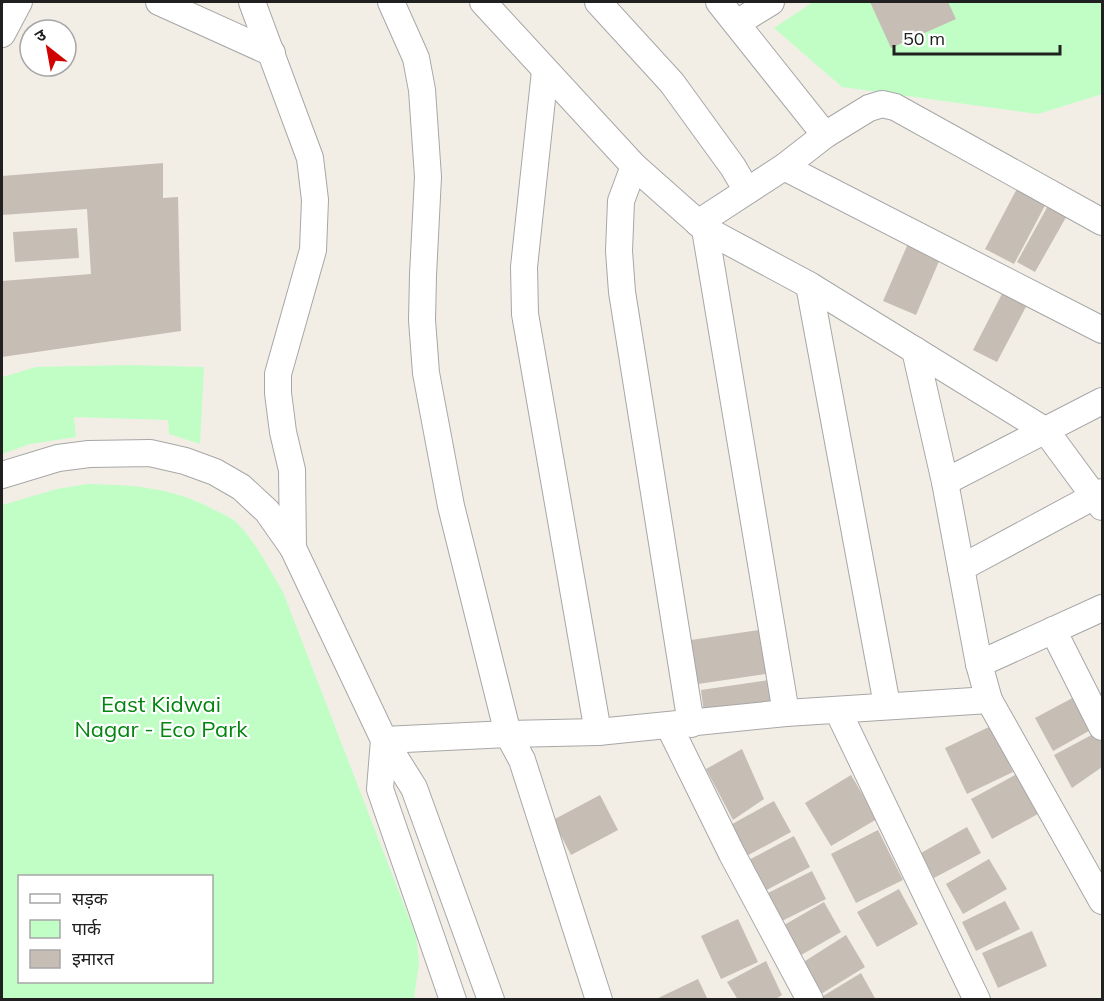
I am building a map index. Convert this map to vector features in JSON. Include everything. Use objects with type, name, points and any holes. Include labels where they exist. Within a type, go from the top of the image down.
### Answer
[{"type":"street","points":[[2,34],[19,2]]},
{"type":"street","points":[[159,2],[272,53]]},
{"type":"street","points":[[252,2],[310,158],[315,200],[313,249],[278,374],[283,432],[292,470],[293,548]]},
{"type":"street","points":[[391,2],[416,58],[422,90],[428,177],[423,309],[426,373],[451,506],[508,734],[522,760],[599,999]]},
{"type":"street","points":[[483,2],[634,166],[702,226],[809,285],[1046,431],[1100,498],[961,568]]},
{"type":"street","points":[[598,2],[672,83],[733,167],[747,191]]},
{"type":"street","points":[[719,2],[825,135]]},
{"type":"street","points":[[737,24],[771,2]]},
{"type":"street","points":[[545,71],[524,267],[525,314],[598,732]]},
{"type":"street","points":[[702,226],[825,135],[869,108],[882,104],[895,107],[1102,222]]},
{"type":"street","points":[[634,166],[621,201],[619,251],[621,292],[680,725],[732,854],[804,998]]},
{"type":"street","points":[[784,167],[1102,330]]},
{"type":"street","points":[[702,226],[786,713]]},
{"type":"street","points":[[809,285],[887,705]]},
{"type":"street","points":[[915,350],[945,482],[979,664],[989,700],[1102,901]]},
{"type":"street","points":[[945,482],[1102,401]]},
{"type":"street","points":[[2,475],[58,458],[89,454],[150,453],[185,461],[215,472],[241,487],[267,511],[293,548],[384,740],[414,788],[487,998]]},
{"type":"street","points":[[979,664],[1102,608]]},
{"type":"street","points":[[1053,630],[1102,727]]},
{"type":"street","points":[[384,740],[598,732],[786,713],[989,700]]},
{"type":"street","points":[[838,711],[977,999]]},
{"type":"street","points":[[384,740],[380,789],[453,999]]},
{"type":"green space","points":[[813,2],[1102,2],[1102,94],[1038,114],[842,87],[774,28]]},
{"type":"green space","points":[[128,365],[204,367],[200,444],[169,434],[168,420],[74,417],[76,437],[30,444],[2,454],[2,377],[36,367]]},
{"type":"green space","name":"East Kidwai Nagar - Eco Park","points":[[87,484],[121,485],[182,496],[229,517],[237,523],[262,556],[283,592],[416,936],[419,962],[414,999],[2,999],[2,505],[57,489]]},
{"type":"building","points":[[870,2],[948,2],[956,19],[891,48]]},
{"type":"building","points":[[163,163],[163,198],[178,197],[181,331],[2,357],[2,281],[91,274],[87,209],[2,215],[2,176]]},
{"type":"building","points":[[1020,183],[1049,198],[1014,264],[985,249]]},
{"type":"building","points":[[1050,202],[1069,212],[1035,272],[1017,262]]},
{"type":"building","points":[[77,228],[79,258],[15,262],[13,232]]},
{"type":"building","points":[[910,239],[943,252],[916,315],[883,301]]},
{"type":"building","points":[[1005,288],[1029,301],[997,362],[973,350]]},
{"type":"building","points":[[765,629],[772,673],[698,684],[691,640]]},
{"type":"building","points":[[769,680],[773,711],[705,721],[701,690]]},
{"type":"building","points":[[1078,695],[1096,727],[1053,751],[1035,718]]},
{"type":"building","points":[[991,726],[1013,772],[967,794],[945,748]]},
{"type":"building","points":[[1099,731],[1102,744],[1102,767],[1072,788],[1054,755]]},
{"type":"building","points":[[742,749],[764,799],[733,820],[706,769]]},
{"type":"building","points":[[1017,774],[1038,814],[992,839],[971,799]]},
{"type":"building","points":[[851,775],[877,819],[831,846],[805,803]]},
{"type":"building","points":[[600,795],[618,830],[571,855],[553,820]]},
{"type":"building","points":[[774,801],[791,832],[741,859],[725,828]]},
{"type":"building","points":[[967,827],[981,853],[934,878],[921,853]]},
{"type":"building","points":[[878,830],[903,880],[856,903],[831,854]]},
{"type":"building","points":[[794,836],[810,867],[759,894],[743,863]]},
{"type":"building","points":[[989,859],[1007,889],[963,914],[946,884]]},
{"type":"building","points":[[812,871],[826,899],[780,922],[766,894]]},
{"type":"building","points":[[899,889],[918,924],[877,947],[857,912]]},
{"type":"building","points":[[1005,901],[1020,929],[976,951],[962,922]]},
{"type":"building","points":[[824,902],[841,932],[796,958],[779,928]]},
{"type":"building","points":[[738,919],[758,962],[721,979],[701,936]]},
{"type":"building","points":[[1032,931],[1047,966],[998,988],[982,953]]},
{"type":"building","points":[[846,935],[865,967],[821,994],[802,963]]},
{"type":"building","points":[[766,961],[782,995],[774,1000],[738,1000],[727,982]]},
{"type":"building","points":[[861,973],[876,1000],[821,1000],[820,998]]},
{"type":"building","points":[[698,979],[708,1000],[654,1000]]}]
